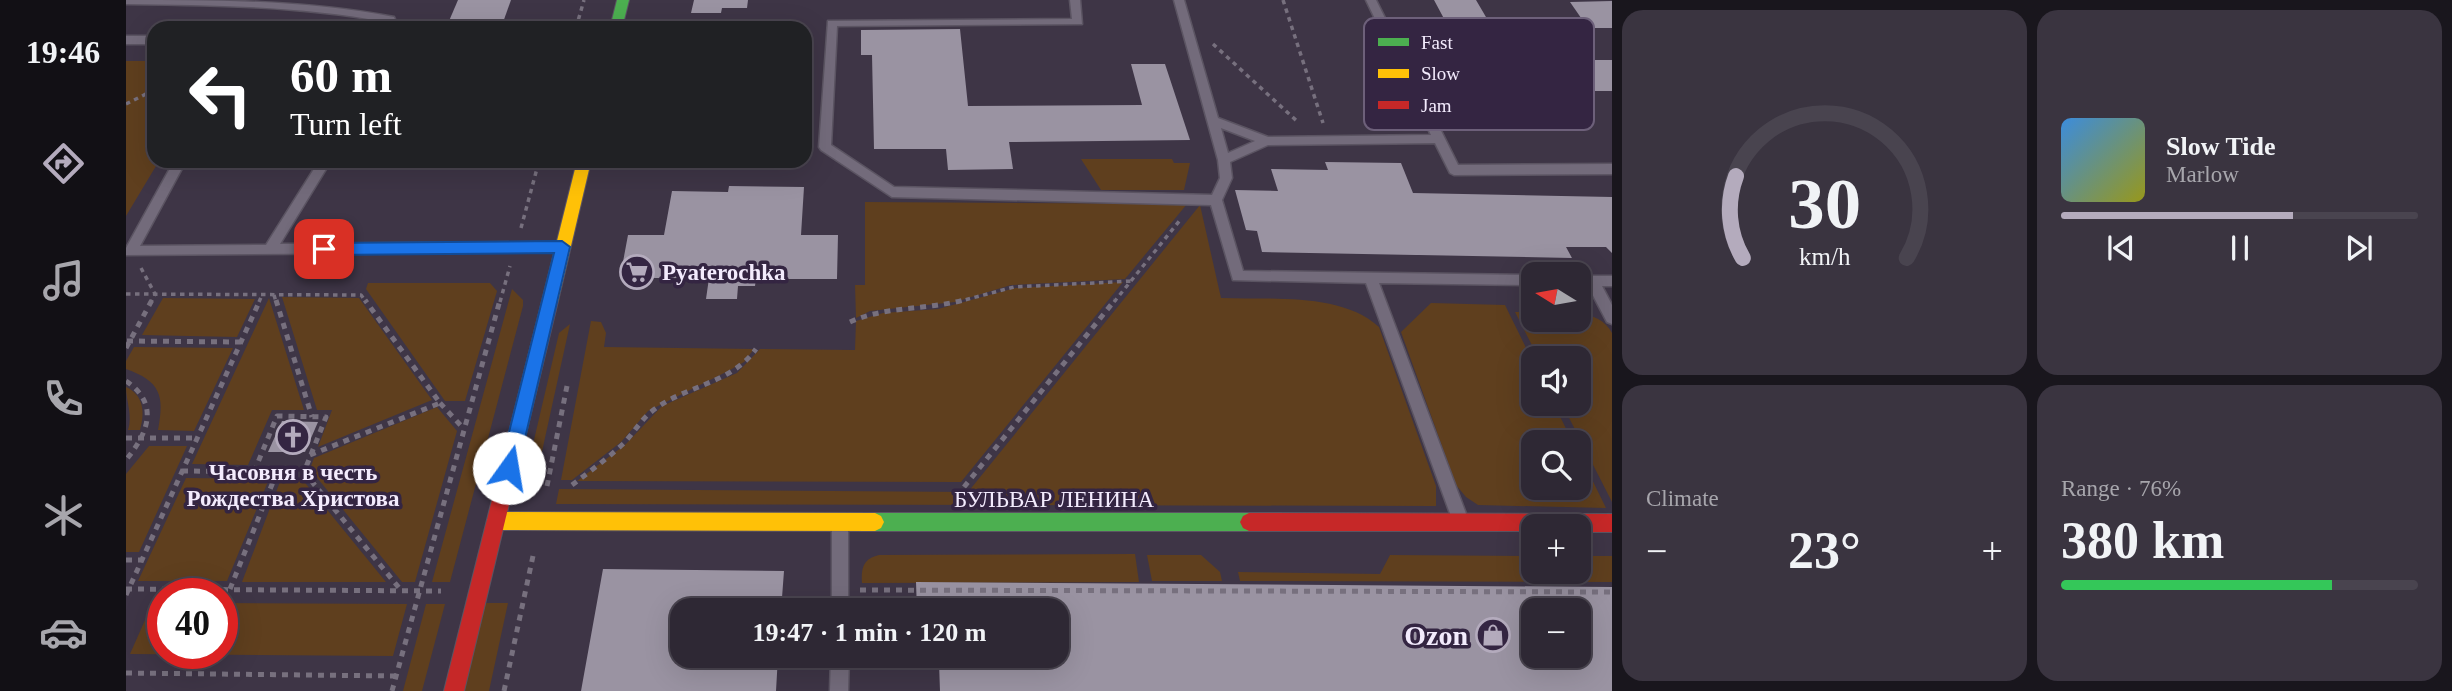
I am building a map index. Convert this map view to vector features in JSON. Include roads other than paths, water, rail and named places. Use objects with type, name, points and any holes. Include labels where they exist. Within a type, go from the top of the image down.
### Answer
[{"type":"street","points":[[618,21],[623,0]]},
{"type":"street","points":[[454,691],[582,168]]},
{"type":"street","name":"БУЛЬВАР ЛЕНИНА","points":[[496,520],[1612,523]]},
{"type":"lane","points":[[1075,0],[1078,22],[832,23],[825,146],[892,192],[1216,200]]},
{"type":"lane","points":[[1179,0],[1224,160],[1226,178],[1216,200],[1238,276],[1521,280]]},
{"type":"lane","points":[[1371,0],[1380,18]]},
{"type":"lane","points":[[126,1],[279,2],[316,6],[391,21]]},
{"type":"lane","points":[[126,40],[147,40]]},
{"type":"lane","points":[[1212,120],[1267,141],[1440,139]]},
{"type":"lane","points":[[1436,130],[1454,170],[1612,169]]},
{"type":"lane","points":[[1224,160],[1267,141]]},
{"type":"lane","points":[[176,168],[131,251],[562,247]]},
{"type":"lane","points":[[270,249],[321,168]]},
{"type":"lane","points":[[1370,277],[1462,522]]},
{"type":"lane","points":[[1591,281],[1612,281]]},
{"type":"lane","points":[[1591,289],[1612,318]]},
{"type":"lane","points":[[840,521],[841,598]]},
{"type":"lane","points":[[839,691],[840,668]]},
{"type":"place","name":"Pyaterochka","points":[[637,272]]},
{"type":"place","name":"Часовня в честь Рождества Христова","points":[[293,437]]},
{"type":"place","name":"Ozon","points":[[1493,635]]}]
